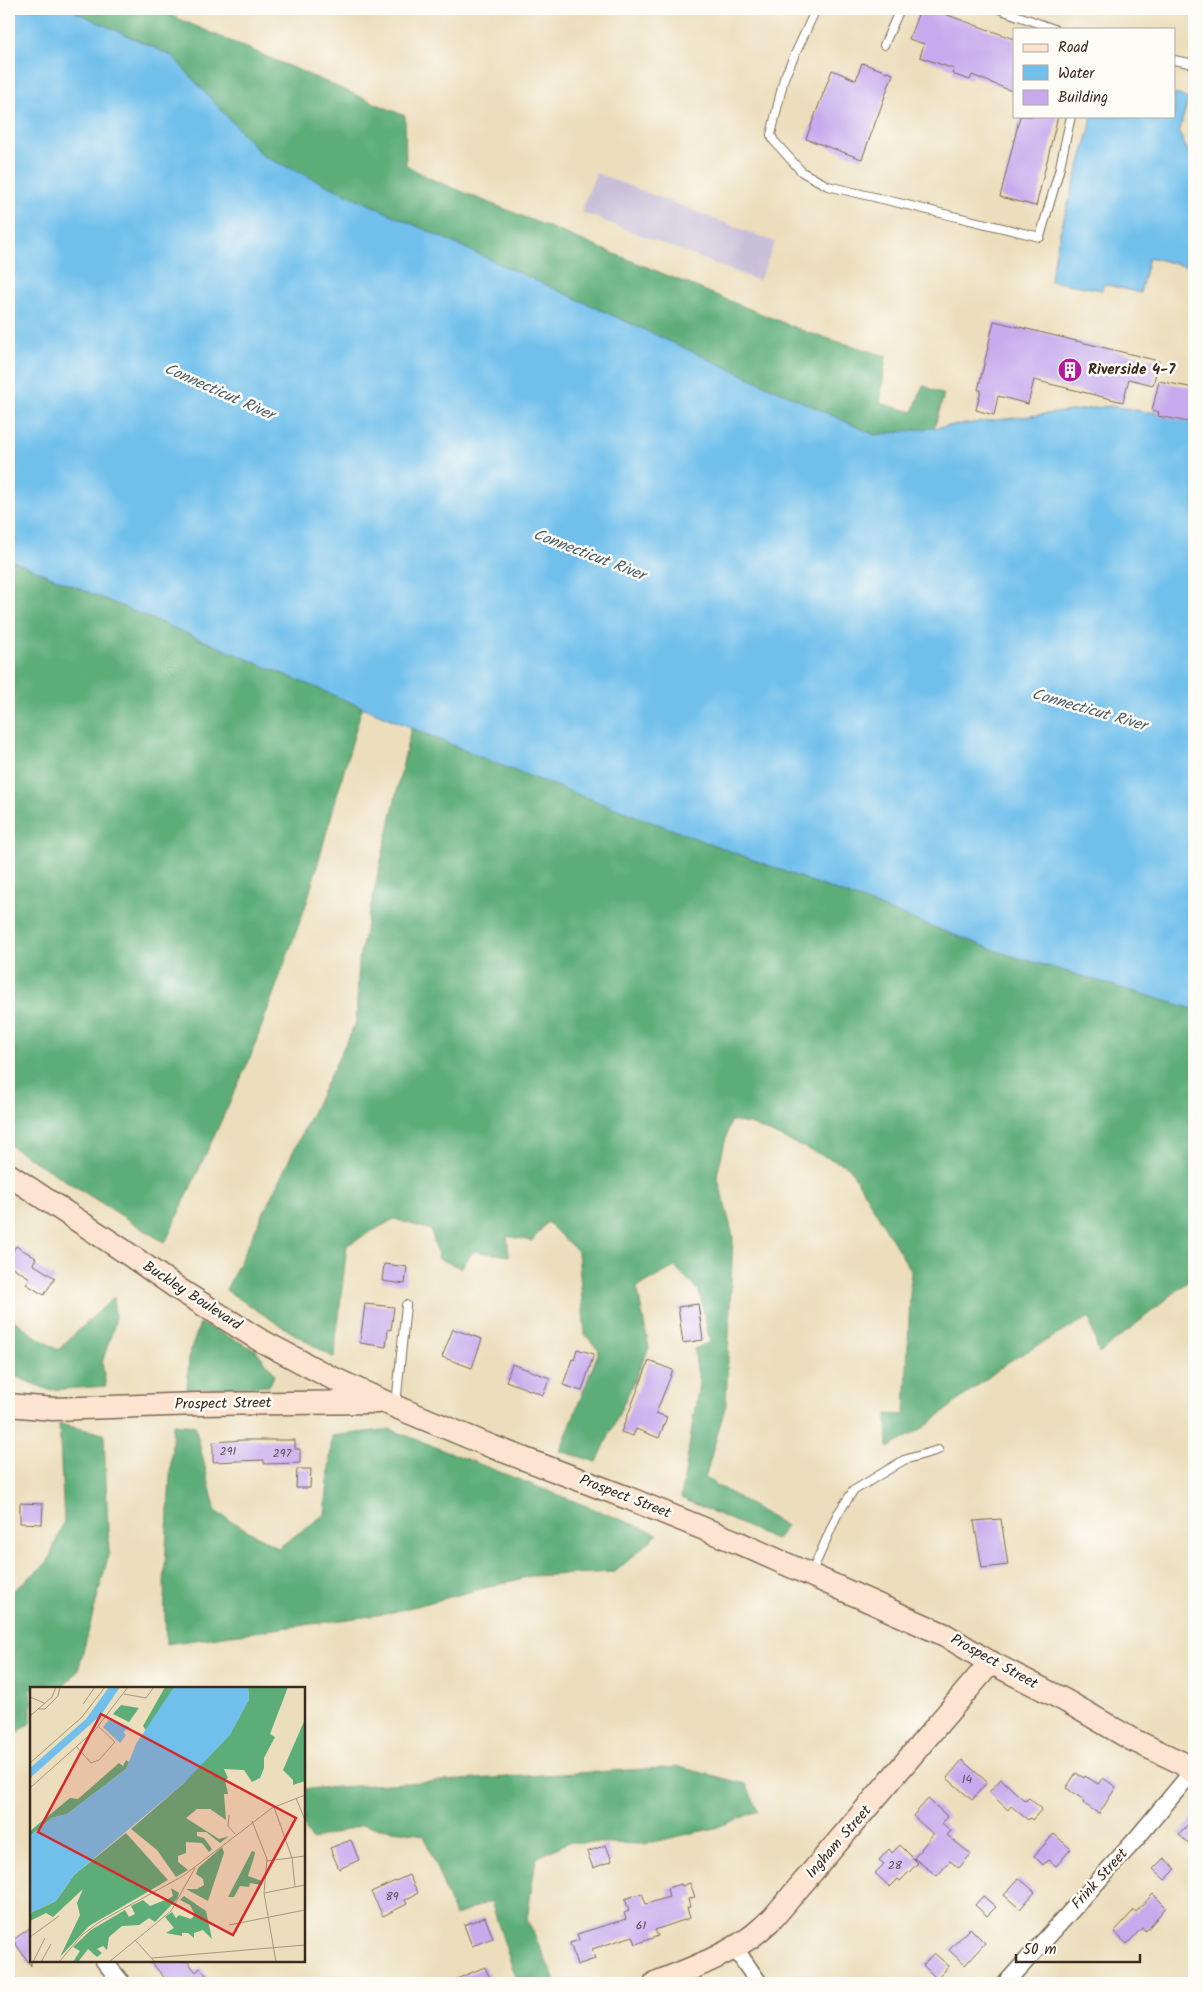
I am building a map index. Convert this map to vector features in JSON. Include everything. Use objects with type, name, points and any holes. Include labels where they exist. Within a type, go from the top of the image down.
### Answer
[{"type":"main road","name":"Buckley Boulevard","points":[[9,1174],[180,1290],[258,1339],[326,1375],[390,1404]]},
{"type":"main road","name":"Prospect Street","points":[[9,1406],[53,1409],[198,1404],[390,1404],[493,1447],[740,1543],[945,1635],[1131,1739],[1180,1762],[1193,1772]]},
{"type":"main road","name":"Ingham Street","points":[[655,1983],[680,1974],[749,1939],[772,1919],[991,1662]]},
{"type":"street","name":"Frink Street","points":[[1006,1983],[1137,1838],[1193,1772]]},
{"type":"street","points":[[734,1947],[759,1983]]},
{"type":"street","points":[[105,1962],[122,1983]]},
{"type":"lane","points":[[816,9],[784,78],[771,135],[774,141],[802,172],[828,186],[1040,237],[1072,118]]},
{"type":"lane","points":[[884,46],[900,9]]},
{"type":"lane","points":[[999,9],[1051,28]]},
{"type":"lane","points":[[1176,60],[1194,64]]},
{"type":"lane","points":[[390,1404],[406,1305]]},
{"type":"lane","points":[[811,1576],[837,1514],[853,1491],[904,1460],[938,1450]]},
{"type":"shaded area","points":[[596,173],[775,242],[759,281],[581,212]]},
{"type":"green space","points":[[69,9],[156,9],[405,116],[406,165],[431,179],[806,332],[886,356],[880,403],[913,412],[923,385],[944,395],[934,428],[875,435],[263,156],[172,56]]},
{"type":"green space","points":[[9,559],[362,707],[307,902],[250,1058],[165,1243],[9,1145]]},
{"type":"green space","points":[[411,728],[505,767],[1003,953],[1194,1009],[1194,1277],[1099,1354],[1089,1317],[1008,1362],[923,1428],[888,1448],[887,1414],[905,1415],[911,1271],[849,1167],[750,1124],[730,1121],[717,1175],[733,1236],[726,1404],[705,1478],[786,1526],[777,1540],[681,1498],[699,1383],[694,1349],[710,1342],[699,1291],[675,1267],[637,1287],[649,1348],[597,1462],[560,1451],[599,1351],[585,1334],[578,1252],[547,1222],[532,1241],[507,1236],[509,1256],[474,1251],[461,1268],[439,1259],[431,1230],[394,1219],[347,1245],[334,1358],[226,1290],[356,1022],[359,959]]},
{"type":"green space","points":[[114,1297],[115,1323],[102,1363],[106,1386],[49,1390],[9,1374],[9,1316],[32,1334],[58,1350]]},
{"type":"green space","points":[[200,1323],[256,1350],[275,1374],[269,1386],[187,1389],[189,1356]]},
{"type":"green space","points":[[59,1424],[104,1434],[109,1553],[78,1671],[63,1687],[30,1687],[30,1723],[9,1740],[9,1594],[48,1562],[64,1521]]},
{"type":"green space","points":[[173,1424],[195,1426],[216,1512],[278,1548],[325,1514],[332,1436],[390,1429],[658,1534],[615,1572],[531,1576],[385,1614],[166,1644],[164,1583]]},
{"type":"green space","points":[[679,1767],[746,1784],[758,1811],[715,1828],[644,1844],[569,1842],[536,1858],[527,1919],[556,1983],[517,1983],[491,1901],[455,1916],[424,1835],[362,1825],[312,1840],[305,1828],[305,1789]]},
{"type":"water","name":"Connecticut River","points":[[9,9],[69,9],[172,56],[263,156],[875,435],[1111,406],[1194,419],[1194,1009],[1003,953],[505,767],[9,559]]},
{"type":"water","points":[[1176,94],[1188,99],[1179,133],[1194,163],[1194,286],[1191,285],[1193,268],[1149,257],[1140,293],[1104,284],[1102,290],[1050,281],[1060,232],[1090,128],[1091,118],[1176,118]]},
{"type":"building","points":[[920,9],[931,9],[1013,39],[1013,92],[972,75],[970,80],[952,74],[954,69],[920,57],[924,44],[909,39]]},
{"type":"building","points":[[862,63],[893,74],[862,159],[806,139],[832,70],[856,80]]},
{"type":"building","points":[[1020,118],[1058,118],[1036,206],[1000,197]]},
{"type":"building","name":"Riverside 4-7","points":[[994,321],[1159,361],[1153,385],[1129,379],[1123,402],[1034,380],[1028,404],[998,396],[994,415],[976,410],[981,390],[978,390]]},
{"type":"building","points":[[1159,381],[1194,388],[1194,423],[1158,416],[1159,412],[1152,411]]},
{"type":"building","points":[[16,1246],[36,1258],[33,1264],[55,1278],[44,1295],[26,1284],[30,1278],[9,1265],[9,1257]]},
{"type":"building","points":[[384,1264],[407,1267],[405,1284],[382,1281]]},
{"type":"building","points":[[365,1304],[394,1307],[391,1330],[388,1329],[386,1347],[360,1343]]},
{"type":"building","points":[[698,1304],[703,1340],[683,1343],[678,1307]]},
{"type":"building","points":[[453,1329],[482,1339],[472,1368],[442,1357]]},
{"type":"building","points":[[577,1349],[594,1354],[582,1391],[563,1385]]},
{"type":"building","points":[[649,1361],[673,1370],[656,1413],[667,1417],[659,1438],[636,1429],[633,1436],[621,1432]]},
{"type":"building","points":[[512,1364],[550,1378],[543,1395],[506,1381]]},
{"type":"building","points":[[295,1440],[295,1449],[300,1449],[300,1463],[264,1464],[264,1460],[213,1462],[213,1442]]},
{"type":"building","points":[[297,1469],[311,1469],[310,1488],[296,1488]]},
{"type":"building","points":[[20,1503],[43,1504],[42,1524],[20,1523]]},
{"type":"building","points":[[1001,1519],[1008,1565],[982,1568],[974,1521]]},
{"type":"building","points":[[962,1760],[987,1782],[972,1800],[947,1778]]},
{"type":"building","points":[[1076,1773],[1098,1784],[1103,1778],[1116,1787],[1099,1814],[1083,1803],[1084,1800],[1066,1788]]},
{"type":"building","points":[[1001,1779],[1025,1801],[1029,1798],[1042,1809],[1032,1820],[1030,1818],[1028,1820],[1011,1806],[1008,1810],[989,1792]]},
{"type":"building","points":[[928,1799],[948,1817],[942,1823],[951,1831],[947,1835],[971,1854],[959,1868],[950,1861],[937,1876],[914,1858],[933,1834],[913,1816]]},
{"type":"building","points":[[1194,1817],[1194,1848],[1179,1835]]},
{"type":"building","points":[[1054,1834],[1071,1849],[1056,1866],[1048,1860],[1043,1865],[1034,1856]]},
{"type":"building","points":[[351,1840],[359,1860],[339,1869],[330,1848]]},
{"type":"building","points":[[606,1845],[612,1861],[593,1868],[587,1852]]},
{"type":"building","points":[[900,1845],[918,1863],[900,1881],[898,1879],[890,1887],[875,1873],[884,1864],[879,1860],[889,1849],[892,1853]]},
{"type":"building","points":[[1164,1858],[1176,1869],[1165,1880],[1153,1869]]},
{"type":"building","points":[[409,1875],[418,1893],[405,1900],[407,1904],[383,1916],[371,1892]]},
{"type":"building","points":[[1019,1878],[1035,1892],[1020,1909],[1004,1895]]},
{"type":"building","points":[[690,1883],[695,1897],[688,1899],[690,1907],[687,1908],[690,1918],[655,1930],[658,1936],[636,1944],[633,1936],[592,1949],[595,1959],[577,1965],[570,1943],[579,1940],[577,1934],[626,1919],[624,1913],[629,1911],[625,1899],[642,1893],[646,1904],[669,1897],[667,1888]]},
{"type":"building","points":[[1153,1894],[1166,1907],[1146,1931],[1142,1928],[1127,1944],[1114,1932],[1134,1910],[1136,1912]]},
{"type":"building","points":[[983,1896],[996,1907],[987,1916],[975,1905]]},
{"type":"building","points":[[485,1917],[493,1938],[472,1946],[464,1925]]},
{"type":"building","points":[[30,1928],[31,1966],[13,1940]]},
{"type":"building","points":[[970,1928],[985,1943],[965,1965],[949,1950]]},
{"type":"building","points":[[934,1953],[949,1966],[937,1979],[923,1965]]},
{"type":"building","points":[[151,1962],[188,1962],[196,1972],[200,1968],[213,1983],[169,1983]]},
{"type":"building","points":[[485,1967],[492,1983],[447,1983]]},
{"type":"place","name":"Riverside 4-7","points":[[1070,370]]}]
